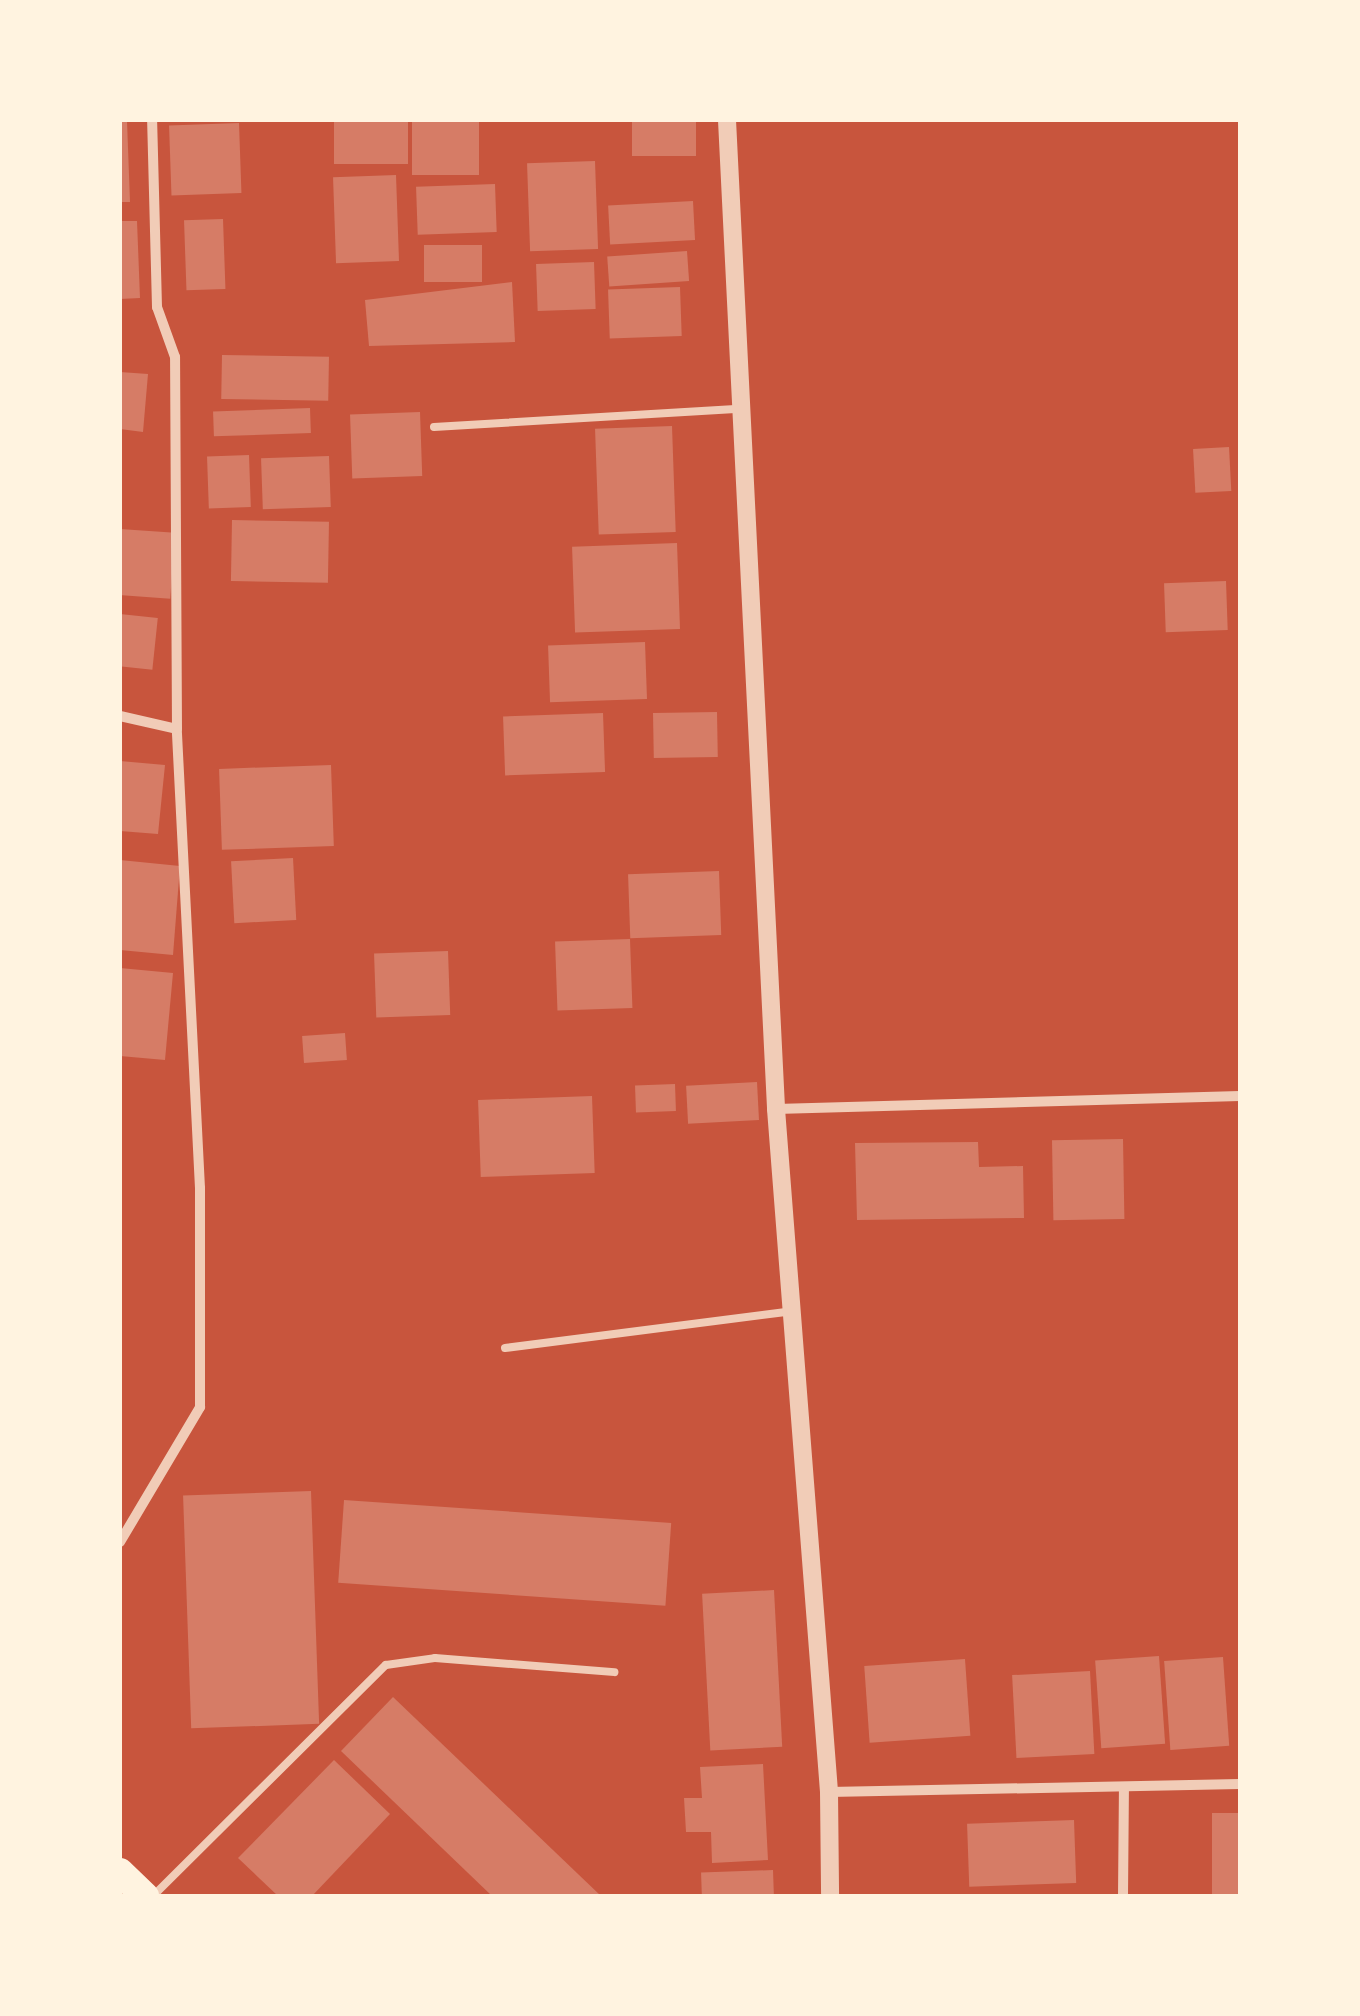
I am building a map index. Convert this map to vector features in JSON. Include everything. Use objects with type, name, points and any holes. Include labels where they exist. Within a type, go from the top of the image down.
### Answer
[{"type":"highway","points":[[120,1872],[149,1896]]},
{"type":"street","points":[[120,1542],[200,1406],[200,1188],[177,729],[175,357],[157,307],[152,120]]},
{"type":"street","points":[[727,120],[776,1109],[829,1792],[830,1896]]},
{"type":"street","points":[[120,716],[177,729]]},
{"type":"street","points":[[776,1109],[1240,1096]]},
{"type":"street","points":[[829,1792],[1240,1784]]},
{"type":"street","points":[[1124,1789],[1124,1896]]},
{"type":"lane","points":[[434,427],[744,408]]},
{"type":"lane","points":[[504,1348],[792,1311]]},
{"type":"lane","points":[[149,1896],[386,1665],[434,1658],[614,1672]]},
{"type":"building","points":[[334,120],[408,120],[408,164],[334,164]]},
{"type":"building","points":[[412,120],[479,120],[479,175],[412,175]]},
{"type":"building","points":[[632,120],[696,120],[696,156],[632,156]]},
{"type":"building","points":[[120,121],[127,121],[130,202],[120,202]]},
{"type":"building","points":[[239,123],[241,193],[171,195],[169,125]]},
{"type":"building","points":[[595,161],[598,249],[530,251],[527,163]]},
{"type":"building","points":[[396,175],[399,261],[336,263],[333,177]]},
{"type":"building","points":[[495,184],[497,232],[418,235],[416,187]]},
{"type":"building","points":[[693,201],[695,240],[610,244],[608,205]]},
{"type":"building","points":[[223,219],[225,289],[186,290],[184,220]]},
{"type":"building","points":[[120,221],[137,221],[140,298],[120,299]]},
{"type":"building","points":[[424,245],[482,245],[482,282],[424,282]]},
{"type":"building","points":[[687,251],[689,281],[609,287],[607,257]]},
{"type":"building","points":[[594,262],[596,309],[538,311],[536,264]]},
{"type":"building","points":[[512,282],[515,342],[369,346],[365,300]]},
{"type":"building","points":[[680,287],[682,336],[610,338],[608,290]]},
{"type":"building","points":[[222,355],[329,357],[328,401],[221,399]]},
{"type":"building","points":[[120,372],[148,374],[143,432],[120,429]]},
{"type":"building","points":[[310,408],[311,433],[214,436],[213,411]]},
{"type":"building","points":[[420,412],[422,476],[352,478],[350,414]]},
{"type":"building","points":[[672,426],[676,532],[599,535],[595,429]]},
{"type":"building","points":[[1229,447],[1231,491],[1195,493],[1193,449]]},
{"type":"building","points":[[249,455],[251,507],[209,508],[207,456]]},
{"type":"building","points":[[329,456],[331,507],[263,509],[261,458]]},
{"type":"building","points":[[232,520],[329,522],[328,583],[231,581]]},
{"type":"building","points":[[120,529],[175,533],[170,599],[120,595]]},
{"type":"building","points":[[677,543],[680,629],[575,633],[572,547]]},
{"type":"building","points":[[1226,581],[1228,630],[1166,632],[1164,583]]},
{"type":"building","points":[[120,614],[158,618],[152,670],[120,666]]},
{"type":"building","points":[[645,642],[647,699],[550,702],[548,645]]},
{"type":"building","points":[[717,712],[718,757],[654,758],[653,713]]},
{"type":"building","points":[[603,713],[605,772],[505,775],[503,716]]},
{"type":"building","points":[[120,761],[165,765],[158,834],[120,831]]},
{"type":"building","points":[[331,765],[334,846],[222,850],[219,769]]},
{"type":"building","points":[[293,858],[296,920],[234,923],[231,861]]},
{"type":"building","points":[[120,860],[180,866],[173,955],[120,950]]},
{"type":"building","points":[[719,871],[721,935],[630,938],[628,874]]},
{"type":"building","points":[[630,939],[632,1008],[557,1011],[555,942]]},
{"type":"building","points":[[448,951],[450,1015],[376,1018],[374,954]]},
{"type":"building","points":[[120,968],[173,973],[165,1060],[120,1056]]},
{"type":"building","points":[[345,1033],[347,1060],[304,1063],[302,1036]]},
{"type":"building","points":[[757,1082],[759,1120],[688,1124],[686,1086]]},
{"type":"building","points":[[675,1084],[676,1111],[636,1112],[635,1085]]},
{"type":"building","points":[[592,1096],[595,1173],[481,1177],[478,1100]]},
{"type":"building","points":[[1123,1139],[1124,1219],[1053,1220],[1052,1140]]},
{"type":"building","points":[[978,1142],[979,1167],[1023,1166],[1024,1218],[857,1220],[855,1143]]},
{"type":"building","points":[[311,1491],[319,1724],[191,1728],[183,1495]]},
{"type":"building","points":[[344,1500],[671,1523],[665,1606],[338,1583]]},
{"type":"building","points":[[774,1590],[782,1747],[710,1751],[702,1594]]},
{"type":"building","points":[[1159,1656],[1165,1744],[1101,1748],[1095,1660]]},
{"type":"building","points":[[1223,1657],[1229,1746],[1170,1750],[1164,1661]]},
{"type":"building","points":[[965,1659],[970,1736],[870,1743],[864,1666]]},
{"type":"building","points":[[1090,1671],[1094,1754],[1016,1758],[1012,1675]]},
{"type":"building","points":[[393,1697],[601,1896],[492,1896],[341,1751]]},
{"type":"building","points":[[334,1760],[390,1814],[312,1896],[278,1896],[238,1858]]},
{"type":"building","points":[[763,1764],[768,1860],[712,1863],[711,1832],[686,1832],[684,1798],[702,1798],[700,1767]]},
{"type":"building","points":[[1212,1813],[1240,1813],[1240,1896],[1212,1896]]},
{"type":"building","points":[[1074,1820],[1076,1883],[969,1887],[967,1824]]},
{"type":"building","points":[[773,1870],[774,1896],[702,1896],[701,1873]]}]
